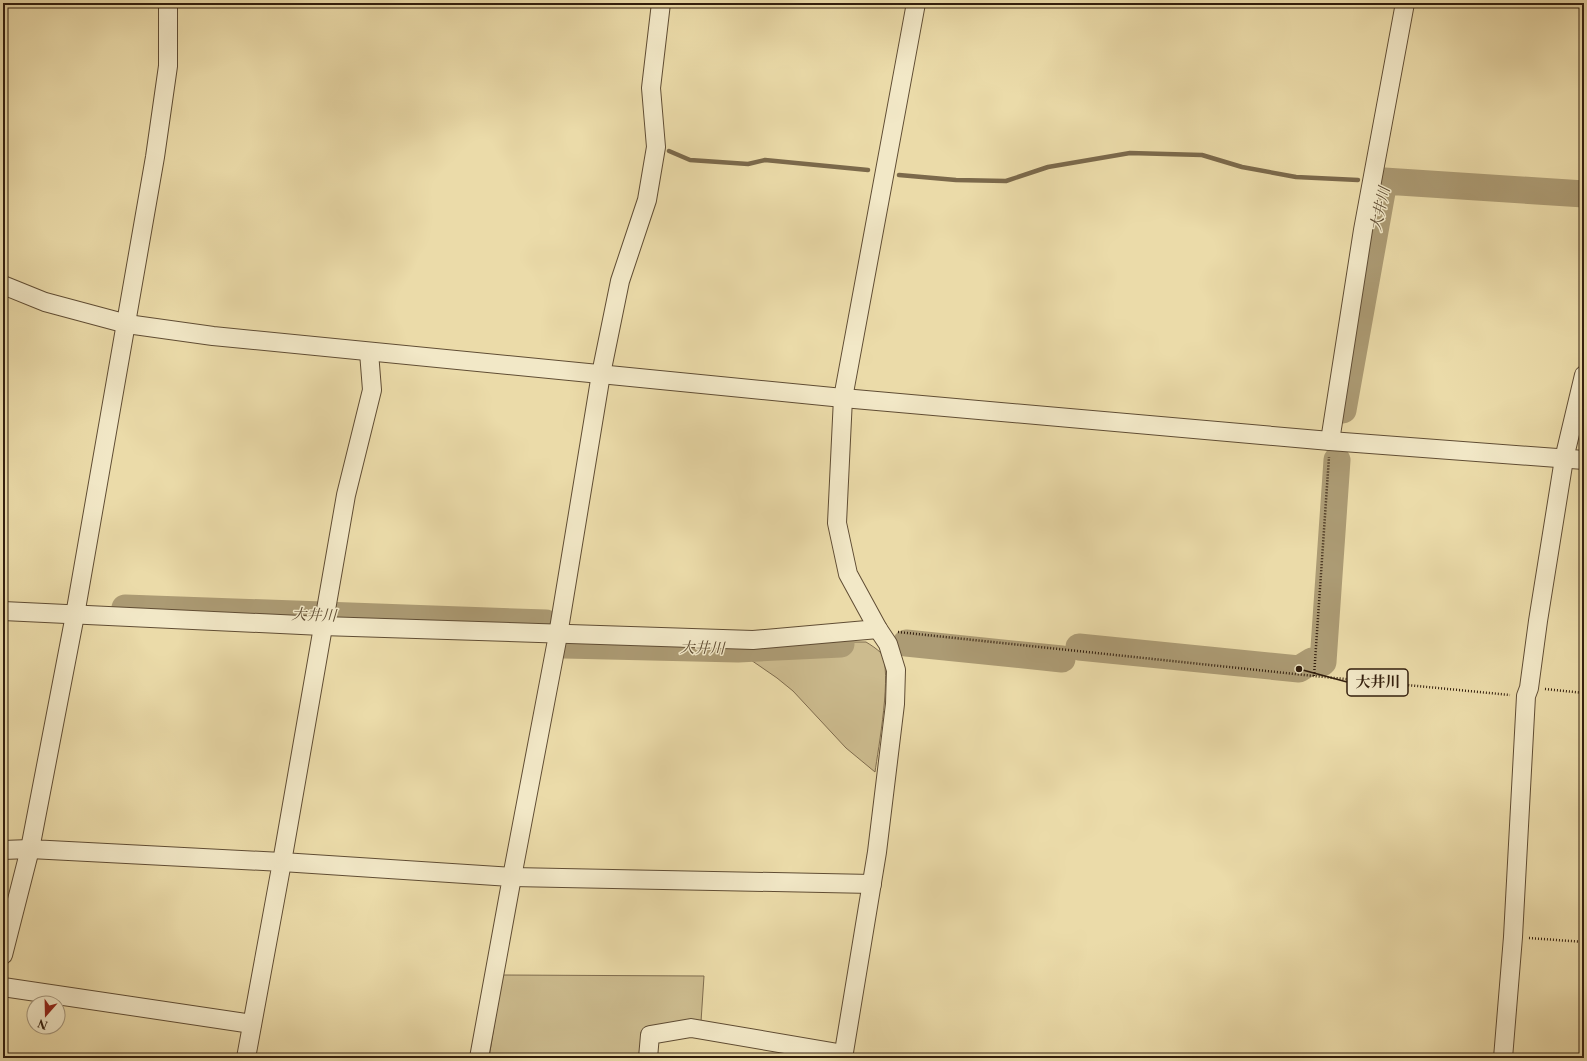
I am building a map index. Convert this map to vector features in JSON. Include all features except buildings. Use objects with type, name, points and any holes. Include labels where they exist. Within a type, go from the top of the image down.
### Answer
[{"type":"street","points":[[3,955],[30,849],[75,615],[127,324],[155,157],[168,66],[168,3]]},
{"type":"street","points":[[479,1058],[558,634],[601,374],[620,281],[647,200],[656,147],[651,88],[661,3]]},
{"type":"street","points":[[648,1058],[650,1035],[690,1028],[843,1056],[877,852],[895,697],[896,670],[888,644],[878,629],[848,574],[837,523],[843,398],[916,3]]},
{"type":"street","points":[[1330,441],[1362,230],[1405,3]]},
{"type":"street","points":[[3,285],[45,302],[127,324],[214,336],[843,398],[1330,441],[1584,460]]},
{"type":"street","points":[[246,1058],[282,862],[346,494],[372,390],[369,352]]},
{"type":"street","points":[[1503,1058],[1513,937],[1528,692],[1564,459],[1584,375]]},
{"type":"street","points":[[3,611],[322,626],[753,640],[878,629]]},
{"type":"street","points":[[3,850],[30,849],[282,862],[512,877],[872,884]]},
{"type":"street","points":[[3,987],[252,1024]]},
{"type":"path","points":[[1314,676],[1330,441]]},
{"type":"path","points":[[878,629],[1314,676],[1528,692],[1584,693]]},
{"type":"path","points":[[1513,937],[1584,942]]},
{"type":"shaded area","points":[[845,642],[866,642],[881,653],[884,662],[886,675],[884,710],[875,772],[846,748],[793,691],[748,658],[749,651],[824,647],[832,648]]},
{"type":"shaded area","points":[[502,975],[704,976],[701,1022],[641,1032],[643,1058],[489,1058]]},
{"type":"waterway","points":[[669,151],[690,160],[748,164],[765,160],[868,170]]},
{"type":"waterway","points":[[899,175],[956,180],[1006,181],[1048,167],[1130,153],[1202,155],[1242,167],[1296,177],[1358,180]]},
{"type":"waterway","name":"大井川","points":[[1343,410],[1384,181],[1584,194]]},
{"type":"waterway","name":"大井川","points":[[1322,663],[1337,460]]},
{"type":"waterway","name":"大井川","points":[[125,608],[546,623]]},
{"type":"waterway","name":"大井川","points":[[906,643],[1062,659]]},
{"type":"waterway","name":"大井川","points":[[564,645],[738,649],[841,644]]},
{"type":"waterway","name":"大井川","points":[[1079,647],[1299,669],[1312,661]]},
{"type":"place","name":"大井川","points":[[1299,669]]}]
